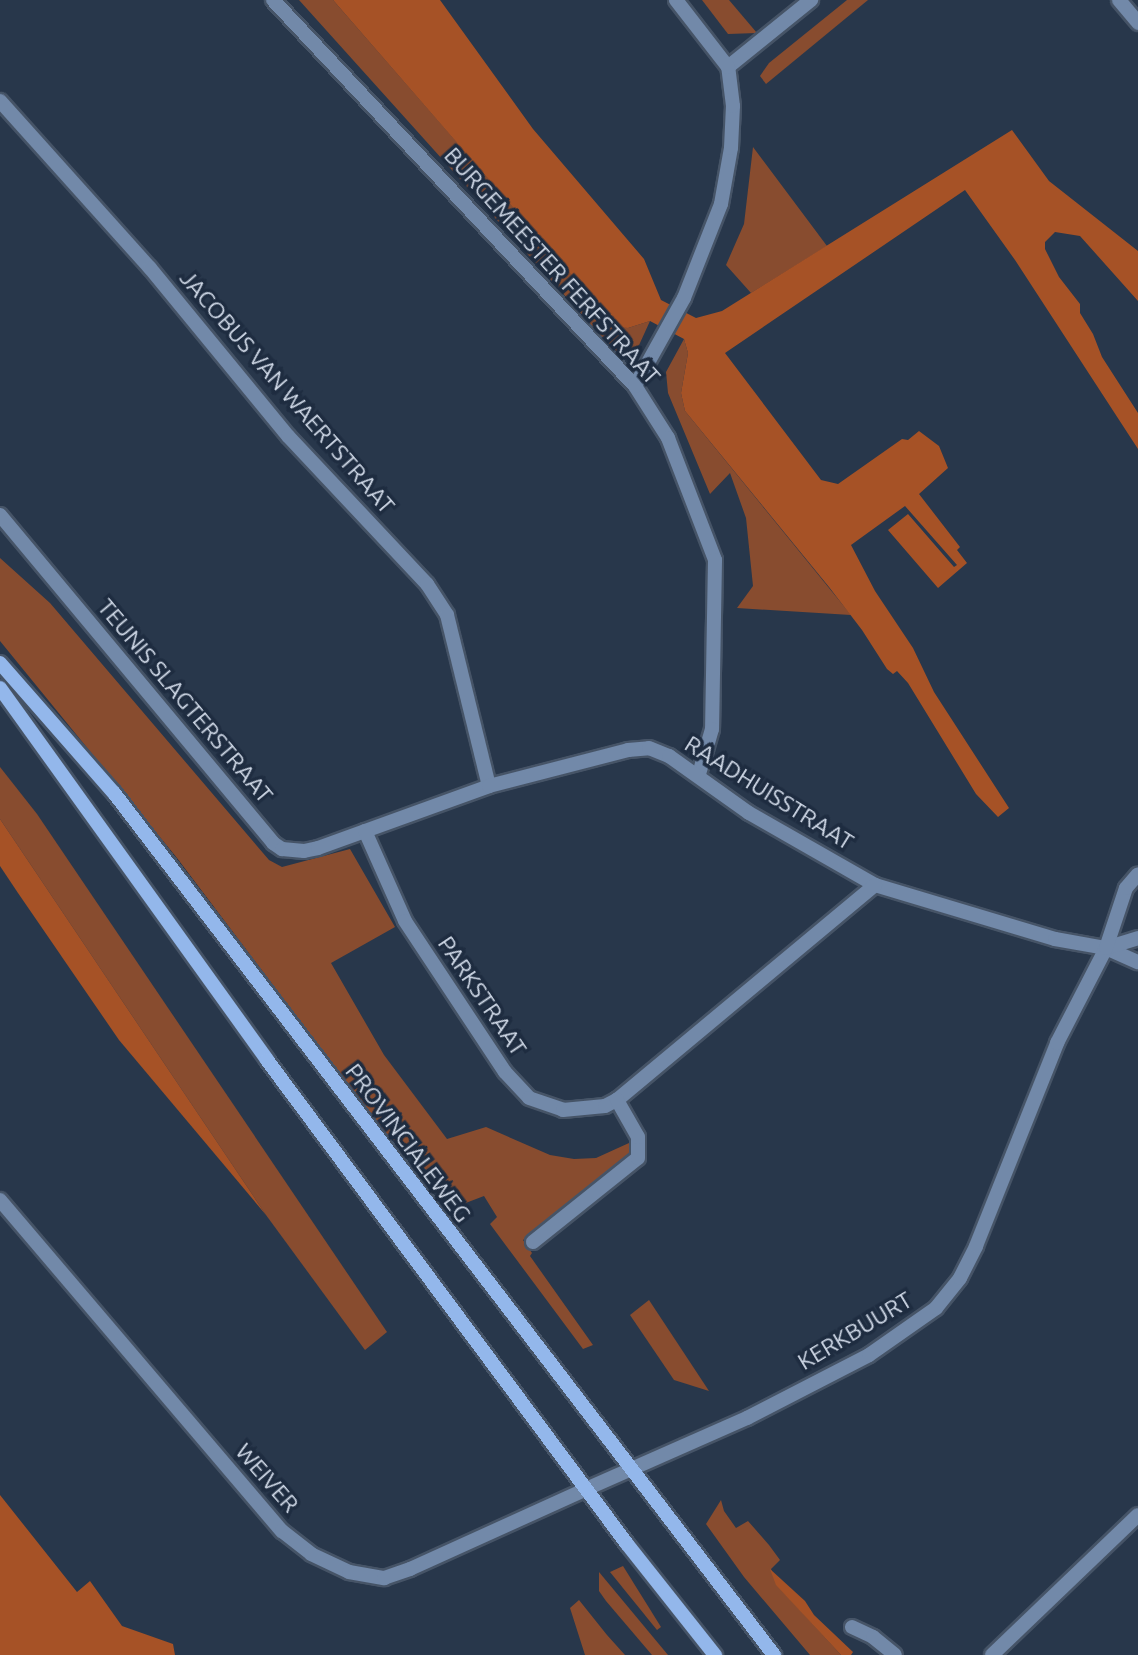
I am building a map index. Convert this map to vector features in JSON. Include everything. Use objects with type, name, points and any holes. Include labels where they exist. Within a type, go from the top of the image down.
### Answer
[{"type":"main road","name":"PROVINCIALEWEG","points":[[0,663],[114,793],[774,1655]]},
{"type":"main road","points":[[0,688],[228,1007],[586,1489],[715,1655]]},
{"type":"street","name":"BURGEMEESTER FERFSTRAAT","points":[[273,0],[635,386],[668,438],[715,560],[712,729],[699,775]]},
{"type":"street","points":[[635,386],[684,298],[721,204],[732,138],[733,106],[728,67],[676,0]]},
{"type":"street","points":[[728,67],[811,0]]},
{"type":"street","points":[[1119,0],[1138,23]]},
{"type":"street","name":"JACOBUS VAN WAERTSTRAAT","points":[[0,101],[150,268],[288,436],[427,584],[447,615],[489,786]]},
{"type":"street","name":"TEUNIS SLAGTERSTRAAT","points":[[0,514],[273,842],[282,849],[304,851],[365,831]]},
{"type":"street","name":"RAADHUISSTRAAT","points":[[365,831],[489,786],[628,750],[649,748],[670,756],[749,813],[875,885],[1055,939],[1106,948]]},
{"type":"street","name":"PARKSTRAAT","points":[[365,831],[405,922],[516,1087],[529,1098],[563,1110],[605,1106],[617,1100],[875,885]]},
{"type":"street","name":"KERKBUURT","points":[[586,1489],[747,1418],[857,1361],[906,1332],[936,1308],[960,1278],[976,1246],[1057,1043],[1106,948],[1126,888],[1138,874]]},
{"type":"street","points":[[1106,948],[1138,938]]},
{"type":"street","points":[[1106,948],[1138,962]]},
{"type":"street","points":[[533,1242],[638,1158],[638,1137],[617,1100]]},
{"type":"street","name":"WEIVER","points":[[0,1200],[282,1531],[311,1554],[349,1572],[384,1578],[410,1569],[586,1489]]},
{"type":"street","points":[[992,1655],[1138,1515]]},
{"type":"street","points":[[852,1628],[873,1637],[895,1655]]},
{"type":"shaded area","points":[[299,0],[333,0],[617,326],[628,328],[650,321],[635,354],[624,356],[612,348]]},
{"type":"shaded area","points":[[333,0],[440,0],[533,129],[644,259],[661,300],[696,318],[722,311],[1012,130],[1049,181],[1138,251],[1138,301],[1080,236],[1055,232],[1045,242],[1045,249],[1059,277],[1080,304],[1080,313],[1093,334],[1102,357],[1138,413],[1138,449],[1015,260],[965,190],[725,353],[821,480],[838,484],[902,439],[908,440],[919,431],[939,446],[948,468],[919,494],[960,547],[957,550],[967,563],[938,588],[888,530],[908,514],[954,567],[957,565],[905,506],[851,545],[875,591],[913,648],[934,692],[1009,808],[998,817],[976,794],[908,683],[897,671],[893,674],[887,669],[862,630],[829,587],[685,411],[681,393],[688,353],[684,339],[650,321],[628,328],[617,327]]},
{"type":"shaded area","points":[[702,0],[729,0],[757,33],[728,34]]},
{"type":"shaded area","points":[[847,0],[868,0],[766,84],[760,76],[769,63]]},
{"type":"shaded area","points":[[753,147],[827,246],[751,293],[726,265],[744,224]]},
{"type":"shaded area","points":[[684,339],[688,353],[681,393],[685,411],[851,615],[737,608],[753,586],[746,518],[730,473],[710,494],[668,393],[666,372]]},
{"type":"shaded area","points":[[0,558],[50,603],[269,860],[282,867],[350,849],[395,927],[331,963],[384,1055],[447,1139],[486,1127],[550,1155],[574,1159],[596,1158],[629,1143],[629,1154],[623,1163],[523,1240],[532,1253],[530,1256],[593,1345],[583,1349],[490,1224],[497,1217],[484,1196],[463,1204],[382,1129],[177,858],[0,641]]},
{"type":"shaded area","points":[[0,767],[37,814],[387,1332],[365,1350],[266,1215],[0,819]]},
{"type":"shaded area","points":[[0,819],[266,1215],[119,1040],[18,893],[0,866]]},
{"type":"shaded area","points":[[649,1300],[709,1391],[674,1380],[630,1315]]},
{"type":"shaded area","points":[[0,1495],[77,1592],[90,1581],[122,1626],[173,1644],[175,1655],[0,1655]]},
{"type":"shaded area","points":[[721,1500],[724,1511],[736,1528],[748,1521],[769,1545],[780,1560],[771,1569],[777,1585],[841,1655],[810,1655],[744,1577],[706,1524]]},
{"type":"shaded area","points":[[623,1566],[661,1627],[657,1630],[610,1572]]},
{"type":"shaded area","points":[[770,1569],[805,1601],[814,1615],[853,1652],[851,1655],[841,1655],[776,1585]]},
{"type":"shaded area","points":[[599,1572],[668,1655],[652,1655],[606,1601],[599,1591]]},
{"type":"shaded area","points":[[579,1600],[625,1655],[585,1655],[570,1608]]}]
